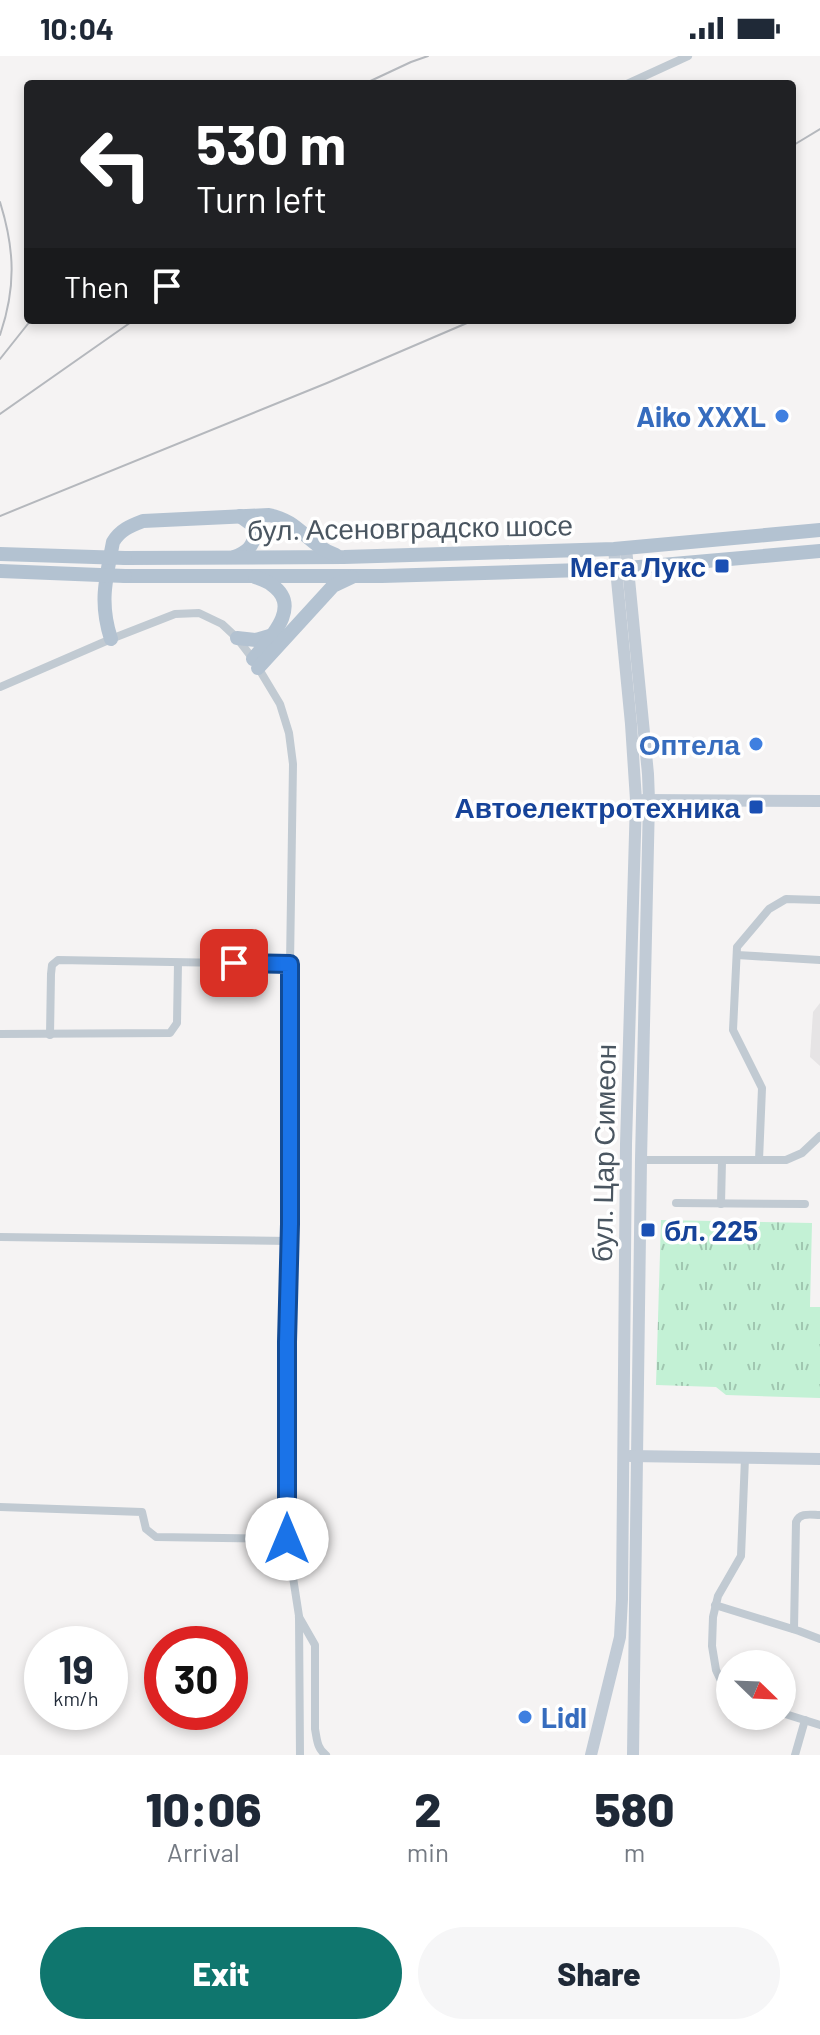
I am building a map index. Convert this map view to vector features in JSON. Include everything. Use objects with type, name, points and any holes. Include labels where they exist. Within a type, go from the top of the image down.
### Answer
[{"type":"main road","points":[[111,639],[103,593],[113,542],[124,529],[143,521],[269,515],[284,518],[314,544],[344,557]]},
{"type":"main road","points":[[232,557],[247,552],[256,533],[251,524],[240,516]]},
{"type":"main road","name":"бул. Асеновградско шосе","points":[[0,554],[125,558],[344,557],[620,548],[820,530]]},
{"type":"main road","name":"бул. Цар Симеон","points":[[591,1755],[620,1637],[641,1160],[642,800],[631,724],[620,548]]},
{"type":"main road","name":"бул. Асеновградско шосе","points":[[0,571],[125,576],[354,576],[622,568],[820,551]]},
{"type":"main road","points":[[251,575],[273,585],[284,598],[285,610],[280,626],[256,663]]},
{"type":"main road","points":[[256,663],[333,586],[354,576]]},
{"type":"main road","points":[[237,638],[256,640],[274,635]]},
{"type":"main road","points":[[642,800],[820,801]]},
{"type":"main road","name":"бул. Цар Симеон","points":[[633,1755],[626,1144],[642,800]]},
{"type":"main road","points":[[630,1456],[820,1459]]},
{"type":"street","points":[[636,80],[688,56]]},
{"type":"street","points":[[0,687],[175,614],[199,613],[222,624],[256,663],[280,704],[289,733],[293,764],[287,1539],[299,1616],[300,1755]]},
{"type":"street","points":[[759,1160],[762,1088],[733,1030],[737,947],[769,909],[786,899],[820,900]]},
{"type":"street","points":[[737,955],[820,960]]},
{"type":"street","points":[[50,1035],[51,974],[52,965],[58,960],[290,964]]},
{"type":"street","points":[[0,1034],[170,1033],[177,1023],[178,963]]},
{"type":"street","points":[[641,1160],[786,1160],[802,1153],[820,1136]]},
{"type":"street","points":[[721,1204],[722,1161]]},
{"type":"street","points":[[676,1203],[805,1204]]},
{"type":"street","points":[[0,1237],[290,1241]]},
{"type":"street","points":[[716,1665],[712,1646],[715,1605],[741,1556],[745,1458]]},
{"type":"street","points":[[0,1507],[142,1512],[146,1529],[156,1537],[287,1539]]},
{"type":"street","points":[[794,1629],[796,1522],[803,1515],[820,1515]]},
{"type":"street","points":[[715,1605],[820,1639]]},
{"type":"street","points":[[299,1616],[315,1645],[315,1729],[321,1752],[326,1755]]},
{"type":"street","points":[[796,1717],[820,1725]]},
{"type":"street","points":[[795,1755],[805,1720]]},
{"type":"shaded area","points":[[820,1003],[820,1066],[810,1057],[813,1012]]},
{"type":"green space","points":[[661,1220],[812,1223],[810,1307],[820,1307],[820,1398],[726,1395],[716,1387],[656,1385]]},
{"type":"railway","points":[[373,80],[428,56]]},
{"type":"railway","points":[[796,144],[820,129]]},
{"type":"railway","points":[[0,202],[9,236],[12,269],[9,301],[0,335]]},
{"type":"railway","points":[[0,359],[28,324]]},
{"type":"railway","points":[[0,414],[128,324]]},
{"type":"railway","points":[[0,516],[465,324]]},
{"type":"place","name":"Aiko XXXL","points":[[782,416]]},
{"type":"place","name":"Мега Лукс","points":[[722,566]]},
{"type":"place","name":"Оптела","points":[[756,744]]},
{"type":"place","name":"Автоелектротехника","points":[[756,807]]},
{"type":"place","name":"бл. 225","points":[[648,1230]]},
{"type":"place","name":"Lidl","points":[[525,1717]]},
{"type":"route","points":[[234,963],[290,964],[287,1539]]}]
